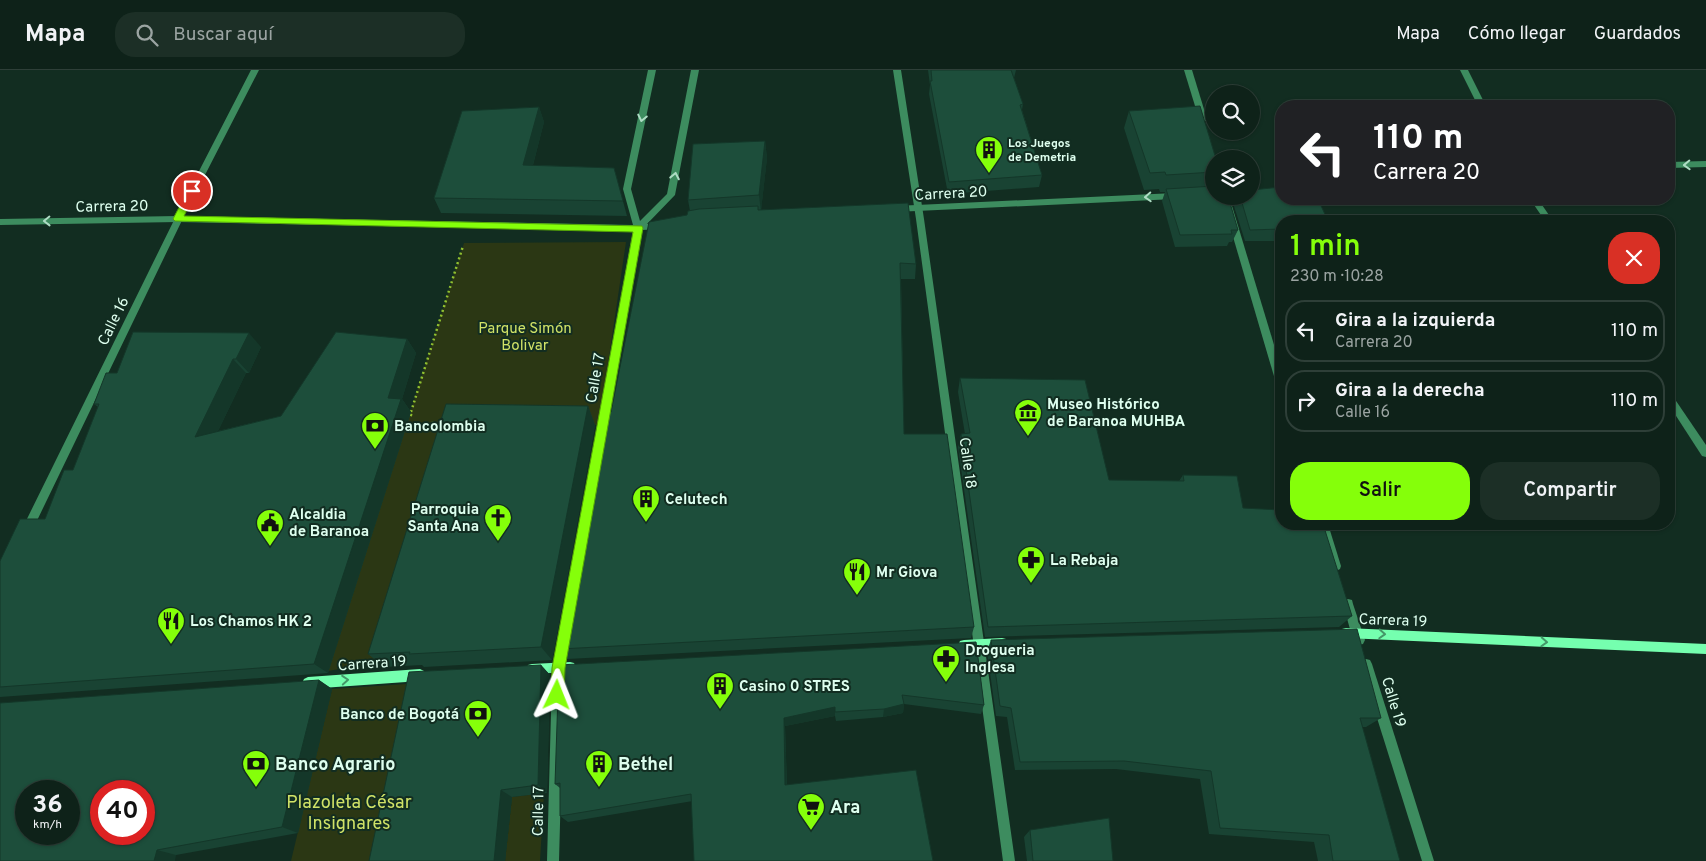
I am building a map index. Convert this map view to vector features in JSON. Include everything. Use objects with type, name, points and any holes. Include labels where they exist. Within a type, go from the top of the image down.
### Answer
[{"type":"main road","name":"Carrera 19","points":[[1337,634],[1357,633],[1706,649]]},
{"type":"main road","points":[[951,646],[1017,643]]},
{"type":"main road","points":[[520,670],[578,667]]},
{"type":"main road","name":"Carrera 19","points":[[299,683],[430,675]]},
{"type":"street","name":"Calle 16","points":[[22,542],[178,219],[256,70]]},
{"type":"street","name":"Calle 17","points":[[601,434],[638,228],[627,189],[652,70]]},
{"type":"street","points":[[638,228],[671,195],[695,70]]},
{"type":"street","name":"Calle 18","points":[[897,70],[919,208],[1009,861]]},
{"type":"street","points":[[1188,70],[1204,123]]},
{"type":"street","points":[[1464,70],[1479,100]]},
{"type":"street","points":[[1675,165],[1706,164]]},
{"type":"street","name":"Carrera 20","points":[[886,210],[1184,195]]},
{"type":"street","points":[[1228,205],[1275,363]]},
{"type":"street","name":"Carrera 20","points":[[0,222],[178,219],[638,228],[674,224]]},
{"type":"street","points":[[1675,407],[1706,453]]},
{"type":"street","points":[[1326,530],[1339,576]]},
{"type":"street","name":"Calle 19","points":[[1344,594],[1428,861]]},
{"type":"street","name":"Calle 17","points":[[553,861],[558,668],[565,629]]},
{"type":"path","points":[[404,433],[464,243]]},
{"type":"path","points":[[407,425],[449,422]]},
{"type":"green space","name":"Parque Simón Bolivar","points":[[626,242],[599,425],[458,422],[386,661],[328,671],[464,243]]},
{"type":"green space","name":"Plazoleta César Insignares","points":[[421,683],[385,861],[291,861],[332,689]]},
{"type":"green space","points":[[544,793],[540,861],[505,861],[512,797]]},
{"type":"building","points":[[931,70],[1011,70],[1023,104],[1020,105],[1042,175],[949,182],[930,81],[932,81]]},
{"type":"building","points":[[1200,106],[1205,123],[1205,140],[1210,140],[1213,150],[1205,150],[1205,173],[1166,175],[1165,172],[1150,173],[1129,111]]},
{"type":"building","points":[[539,107],[523,165],[614,168],[623,201],[434,198],[462,111]]},
{"type":"building","points":[[765,141],[759,195],[688,200],[693,144]]},
{"type":"building","points":[[1205,187],[1205,205],[1231,205],[1238,230],[1231,230],[1232,234],[1180,235],[1166,189]]},
{"type":"building","points":[[1275,188],[1275,205],[1321,205],[1325,215],[1275,215],[1275,229],[1250,230],[1243,205],[1260,205],[1260,189]]},
{"type":"building","points":[[908,203],[916,264],[900,263],[904,434],[947,434],[974,627],[560,649],[604,412],[611,412],[649,222],[687,215],[688,211],[699,209],[758,206],[758,210]]},
{"type":"building","points":[[133,332],[249,333],[236,359],[233,359],[195,437],[281,416],[336,332],[407,339],[388,398],[401,399],[314,664],[0,687],[0,561],[20,519],[45,519],[64,470],[73,470],[99,404],[94,404],[106,373],[117,373]]},
{"type":"building","points":[[960,378],[1085,380],[1109,480],[1184,481],[1183,475],[1237,476],[1243,508],[1275,510],[1275,530],[1325,530],[1352,616],[988,627],[961,434],[970,433]]},
{"type":"building","name":"Parroquia Santa Ana","points":[[446,404],[588,406],[541,647],[409,654],[410,652],[368,654]]},
{"type":"building","points":[[1357,629],[1381,718],[1360,718],[1400,861],[1333,861],[1329,835],[1220,828],[1211,771],[1124,761],[1020,762],[1011,708],[1000,706],[991,640]]},
{"type":"building","points":[[976,642],[984,705],[902,695],[904,704],[884,709],[835,712],[835,707],[784,718],[785,785],[916,770],[933,861],[694,861],[691,794],[560,816],[560,783],[555,784],[559,665]]},
{"type":"building","points":[[541,665],[538,785],[501,790],[494,861],[369,861],[409,672]]},
{"type":"building","points":[[319,680],[282,827],[157,850],[154,861],[0,861],[0,703]]},
{"type":"building","points":[[1109,818],[1113,861],[1033,861],[1030,830]]},
{"type":"place","name":"Los Juegos de Demetria","points":[[989,174]]},
{"type":"place","name":"Museo Histórico de Baranoa MUHBA","points":[[1028,437]]},
{"type":"place","name":"Bancolombia","points":[[375,450]]},
{"type":"place","name":"Celutech","points":[[646,523]]},
{"type":"place","name":"Parroquia Santa Ana","points":[[498,542]]},
{"type":"place","name":"Alcaldia de Baranoa","points":[[270,547]]},
{"type":"place","name":"La Rebaja","points":[[1031,584]]},
{"type":"place","name":"Mr Giova","points":[[857,596]]},
{"type":"place","name":"Los Chamos HK 2","points":[[171,645]]},
{"type":"place","name":"Drogueria Inglesa","points":[[946,683]]},
{"type":"place","name":"Casino 0 STRES","points":[[720,710]]},
{"type":"place","name":"Banco de Bogotá","points":[[478,738]]},
{"type":"place","name":"Banco Agrario","points":[[256,788]]},
{"type":"place","name":"Bethel","points":[[599,788]]},
{"type":"place","name":"Ara","points":[[811,831]]},
{"type":"route","points":[[192,191],[178,219],[638,228],[558,668],[557,695]]}]
